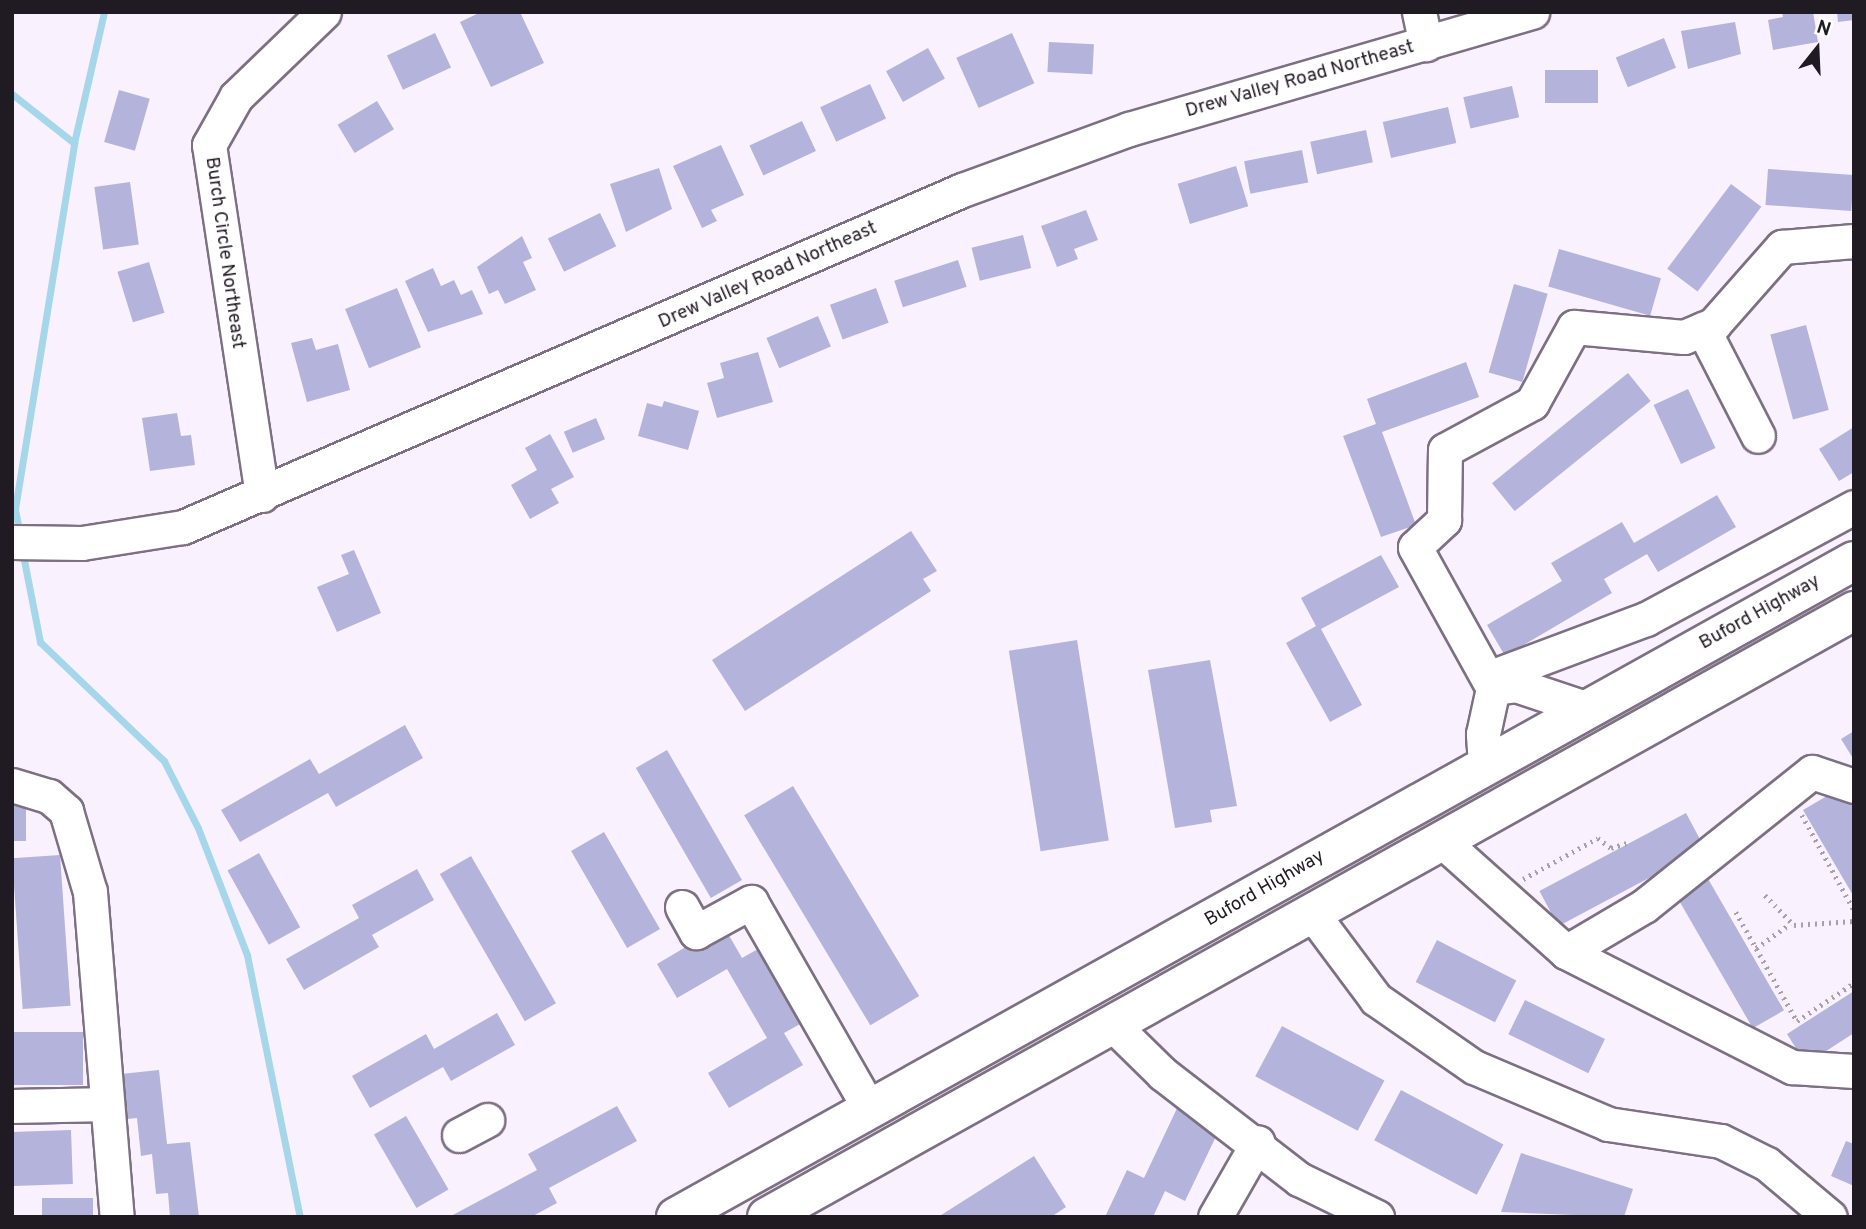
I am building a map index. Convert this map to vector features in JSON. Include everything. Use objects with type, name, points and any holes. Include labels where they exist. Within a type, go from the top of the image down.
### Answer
[{"type":"main road","name":"Buford Highway","points":[[676,1217],[1485,764],[1854,561]]},
{"type":"main road","points":[[767,1217],[1854,611]]},
{"type":"street","name":"Burch Circle Northeast","points":[[262,495],[209,145],[236,97],[324,12]]},
{"type":"street","points":[[1419,12],[1426,44]]},
{"type":"street","name":"Drew Valley Road Northeast","points":[[12,542],[55,543],[183,527],[962,190],[1129,129],[1532,12]]},
{"type":"street","points":[[1485,764],[1483,734],[1490,683],[1415,547],[1444,520],[1445,450],[1532,403],[1574,327],[1684,337],[1703,329],[1782,247],[1854,241]]},
{"type":"street","points":[[1703,329],[1758,436]]},
{"type":"street","points":[[1490,683],[1646,619],[1854,507]]},
{"type":"street","points":[[1490,683],[1516,685],[1588,709]]},
{"type":"street","points":[[1566,952],[1644,906],[1811,772],[1854,786]]},
{"type":"street","points":[[12,785],[49,796],[69,823],[90,892],[117,1217]]},
{"type":"street","points":[[1442,841],[1566,952],[1792,1067],[1854,1071]]},
{"type":"street","points":[[682,907],[696,932],[751,902],[869,1108]]},
{"type":"street","points":[[1312,913],[1376,999],[1474,1067],[1608,1124],[1721,1141],[1767,1164],[1830,1217]]},
{"type":"street","points":[[1112,1024],[1163,1074],[1258,1142],[1299,1179],[1377,1217]]},
{"type":"street","points":[[12,1106],[107,1104]]},
{"type":"street","points":[[1214,1217],[1258,1142]]},
{"type":"path","points":[[1798,807],[1854,910]]},
{"type":"path","points":[[1516,884],[1598,838],[1611,848],[1626,843]]},
{"type":"path","points":[[1765,895],[1790,923]]},
{"type":"path","points":[[1736,912],[1797,1021],[1854,983]]},
{"type":"path","points":[[1756,948],[1790,923],[1854,921]]},
{"type":"building","points":[[481,12],[520,12],[544,63],[491,87],[460,22]]},
{"type":"building","points":[[1782,12],[1813,12],[1818,42],[1773,50],[1768,20],[1783,17]]},
{"type":"building","points":[[1837,12],[1854,12],[1854,20],[1838,22]]},
{"type":"building","points":[[1735,22],[1741,54],[1688,69],[1681,31]]},
{"type":"building","points":[[435,33],[451,67],[403,90],[387,55]]},
{"type":"building","points":[[1012,33],[1034,83],[979,108],[956,58]]},
{"type":"building","points":[[1664,38],[1676,68],[1628,87],[1616,57]]},
{"type":"building","points":[[1049,42],[1094,44],[1092,74],[1047,72]]},
{"type":"building","points":[[928,48],[945,79],[903,102],[886,71]]},
{"type":"building","points":[[1545,70],[1598,70],[1598,103],[1545,103]]},
{"type":"building","points":[[870,84],[886,118],[836,142],[820,107]]},
{"type":"building","points":[[1512,86],[1519,117],[1470,128],[1463,97]]},
{"type":"building","points":[[119,90],[150,99],[135,151],[104,142]]},
{"type":"building","points":[[377,101],[394,129],[355,153],[338,125]]},
{"type":"building","points":[[1448,107],[1456,143],[1391,158],[1383,122]]},
{"type":"building","points":[[802,121],[816,151],[763,175],[749,146]]},
{"type":"building","points":[[1366,130],[1373,162],[1317,174],[1310,142]]},
{"type":"building","points":[[721,145],[744,195],[711,210],[717,221],[702,228],[673,166]]},
{"type":"building","points":[[1302,150],[1308,182],[1250,194],[1244,161]]},
{"type":"building","points":[[1236,166],[1248,206],[1190,224],[1178,184]]},
{"type":"building","points":[[659,168],[672,209],[626,232],[610,184]]},
{"type":"building","points":[[1768,169],[1854,175],[1851,211],[1765,205]]},
{"type":"building","points":[[130,182],[139,244],[103,249],[94,187]]},
{"type":"building","points":[[1731,184],[1761,207],[1698,292],[1667,269]]},
{"type":"building","points":[[1086,210],[1098,240],[1074,249],[1078,259],[1057,267],[1041,226]]},
{"type":"building","points":[[600,213],[616,246],[564,272],[548,238]]},
{"type":"building","points":[[1023,235],[1031,268],[980,281],[972,248]]},
{"type":"building","points":[[522,236],[532,258],[523,262],[536,290],[505,304],[498,290],[489,294],[477,267]]},
{"type":"building","points":[[1559,249],[1661,278],[1650,316],[1548,286]]},
{"type":"building","points":[[958,260],[967,287],[903,307],[894,281]]},
{"type":"building","points":[[149,262],[164,313],[133,322],[117,272]]},
{"type":"building","points":[[433,268],[441,286],[454,280],[461,295],[472,290],[483,314],[428,332],[405,281]]},
{"type":"building","points":[[1514,284],[1548,294],[1522,382],[1489,372]]},
{"type":"building","points":[[397,288],[421,347],[369,368],[345,309]]},
{"type":"building","points":[[876,288],[889,323],[843,340],[830,305]]},
{"type":"building","points":[[818,316],[831,346],[779,368],[766,338]]},
{"type":"building","points":[[1806,325],[1829,410],[1793,420],[1770,335]]},
{"type":"building","points":[[312,338],[316,350],[338,344],[350,390],[307,402],[291,343]]},
{"type":"building","points":[[758,352],[773,402],[717,418],[707,383],[724,378],[720,363]]},
{"type":"building","points":[[1466,362],[1479,397],[1382,432],[1416,525],[1381,537],[1343,436],[1376,424],[1367,399]]},
{"type":"building","points":[[1628,373],[1651,401],[1515,511],[1492,483]]},
{"type":"building","points":[[1688,389],[1715,448],[1681,464],[1654,405]]},
{"type":"building","points":[[664,401],[699,411],[688,450],[638,436],[647,403],[662,407]]},
{"type":"building","points":[[177,413],[181,436],[191,435],[195,465],[150,471],[142,418]]},
{"type":"building","points":[[596,418],[605,439],[573,453],[564,432]]},
{"type":"building","points":[[1854,427],[1854,472],[1839,481],[1819,449]]},
{"type":"building","points":[[550,434],[574,477],[551,489],[559,503],[530,519],[511,485],[537,470],[525,448]]},
{"type":"building","points":[[1717,495],[1736,527],[1658,572],[1647,554],[1604,579],[1612,593],[1505,656],[1487,625],[1562,581],[1551,563],[1622,522],[1634,543]]},
{"type":"building","points":[[911,531],[937,571],[923,579],[931,591],[745,711],[712,660]]},
{"type":"building","points":[[354,550],[381,613],[337,632],[317,587],[349,574],[341,555]]},
{"type":"building","points":[[1381,555],[1399,587],[1321,629],[1362,705],[1330,722],[1286,643],[1316,626],[1301,598]]},
{"type":"building","points":[[1077,640],[1109,841],[1041,851],[1009,651]]},
{"type":"building","points":[[1210,660],[1237,806],[1210,810],[1212,822],[1175,828],[1148,670]]},
{"type":"building","points":[[405,725],[423,758],[336,807],[328,793],[240,842],[221,810],[310,759],[319,774]]},
{"type":"building","points":[[1854,731],[1854,760],[1841,739]]},
{"type":"building","points":[[667,750],[742,880],[711,898],[636,768]]},
{"type":"building","points":[[793,786],[919,996],[870,1025],[744,815]]},
{"type":"building","points":[[1844,786],[1854,804],[1854,897],[1803,810]]},
{"type":"building","points":[[12,792],[26,792],[26,841],[12,841]]},
{"type":"building","points":[[1686,813],[1705,848],[1558,926],[1539,891]]},
{"type":"building","points":[[604,832],[660,929],[627,948],[571,851]]},
{"type":"building","points":[[259,853],[300,927],[269,945],[228,870]]},
{"type":"building","points":[[60,855],[71,1006],[23,1009],[12,858]]},
{"type":"building","points":[[471,856],[556,1003],[525,1021],[440,874]]},
{"type":"building","points":[[417,869],[434,900],[372,935],[379,947],[304,990],[286,959],[359,918],[352,905]]},
{"type":"building","points":[[1707,877],[1784,1010],[1753,1028],[1676,895]]},
{"type":"building","points":[[723,925],[742,958],[758,949],[802,1023],[784,1033],[803,1065],[729,1108],[708,1073],[767,1038],[727,969],[677,998],[657,964]]},
{"type":"building","points":[[1437,940],[1516,980],[1495,1022],[1416,982]]},
{"type":"building","points":[[1854,991],[1854,1033],[1806,1064],[1787,1034]]},
{"type":"building","points":[[1525,1000],[1605,1039],[1588,1073],[1508,1034]]},
{"type":"building","points":[[497,1013],[515,1045],[451,1081],[443,1067],[370,1108],[352,1076],[426,1034],[434,1049]]},
{"type":"building","points":[[1282,1026],[1384,1080],[1358,1131],[1255,1076]]},
{"type":"building","points":[[12,1032],[83,1032],[83,1085],[12,1085]]},
{"type":"building","points":[[159,1070],[167,1144],[190,1142],[199,1217],[170,1217],[168,1193],[156,1194],[152,1154],[141,1156],[137,1118],[127,1119],[121,1074]]},
{"type":"building","points":[[1401,1090],[1503,1144],[1477,1195],[1374,1140]]},
{"type":"building","points":[[1179,1104],[1222,1124],[1185,1201],[1165,1191],[1153,1217],[1105,1217],[1127,1170],[1144,1178]]},
{"type":"building","points":[[617,1106],[637,1141],[549,1188],[557,1203],[531,1217],[449,1217],[537,1170],[528,1154]]},
{"type":"building","points":[[406,1116],[448,1190],[416,1208],[374,1134]]},
{"type":"building","points":[[71,1130],[73,1184],[14,1186],[12,1132]]},
{"type":"building","points":[[1846,1141],[1854,1144],[1854,1186],[1831,1176]]},
{"type":"building","points":[[1521,1153],[1633,1189],[1624,1217],[1501,1212]]},
{"type":"building","points":[[1034,1156],[1066,1207],[1051,1217],[938,1217]]},
{"type":"building","points":[[42,1198],[93,1198],[93,1217],[42,1217]]},
{"type":"waterway","points":[[20,535],[15,509],[74,143],[104,12]]},
{"type":"waterway","points":[[12,94],[74,143]]},
{"type":"waterway","points":[[22,550],[40,642],[164,761],[198,828],[247,955],[300,1217]]}]
